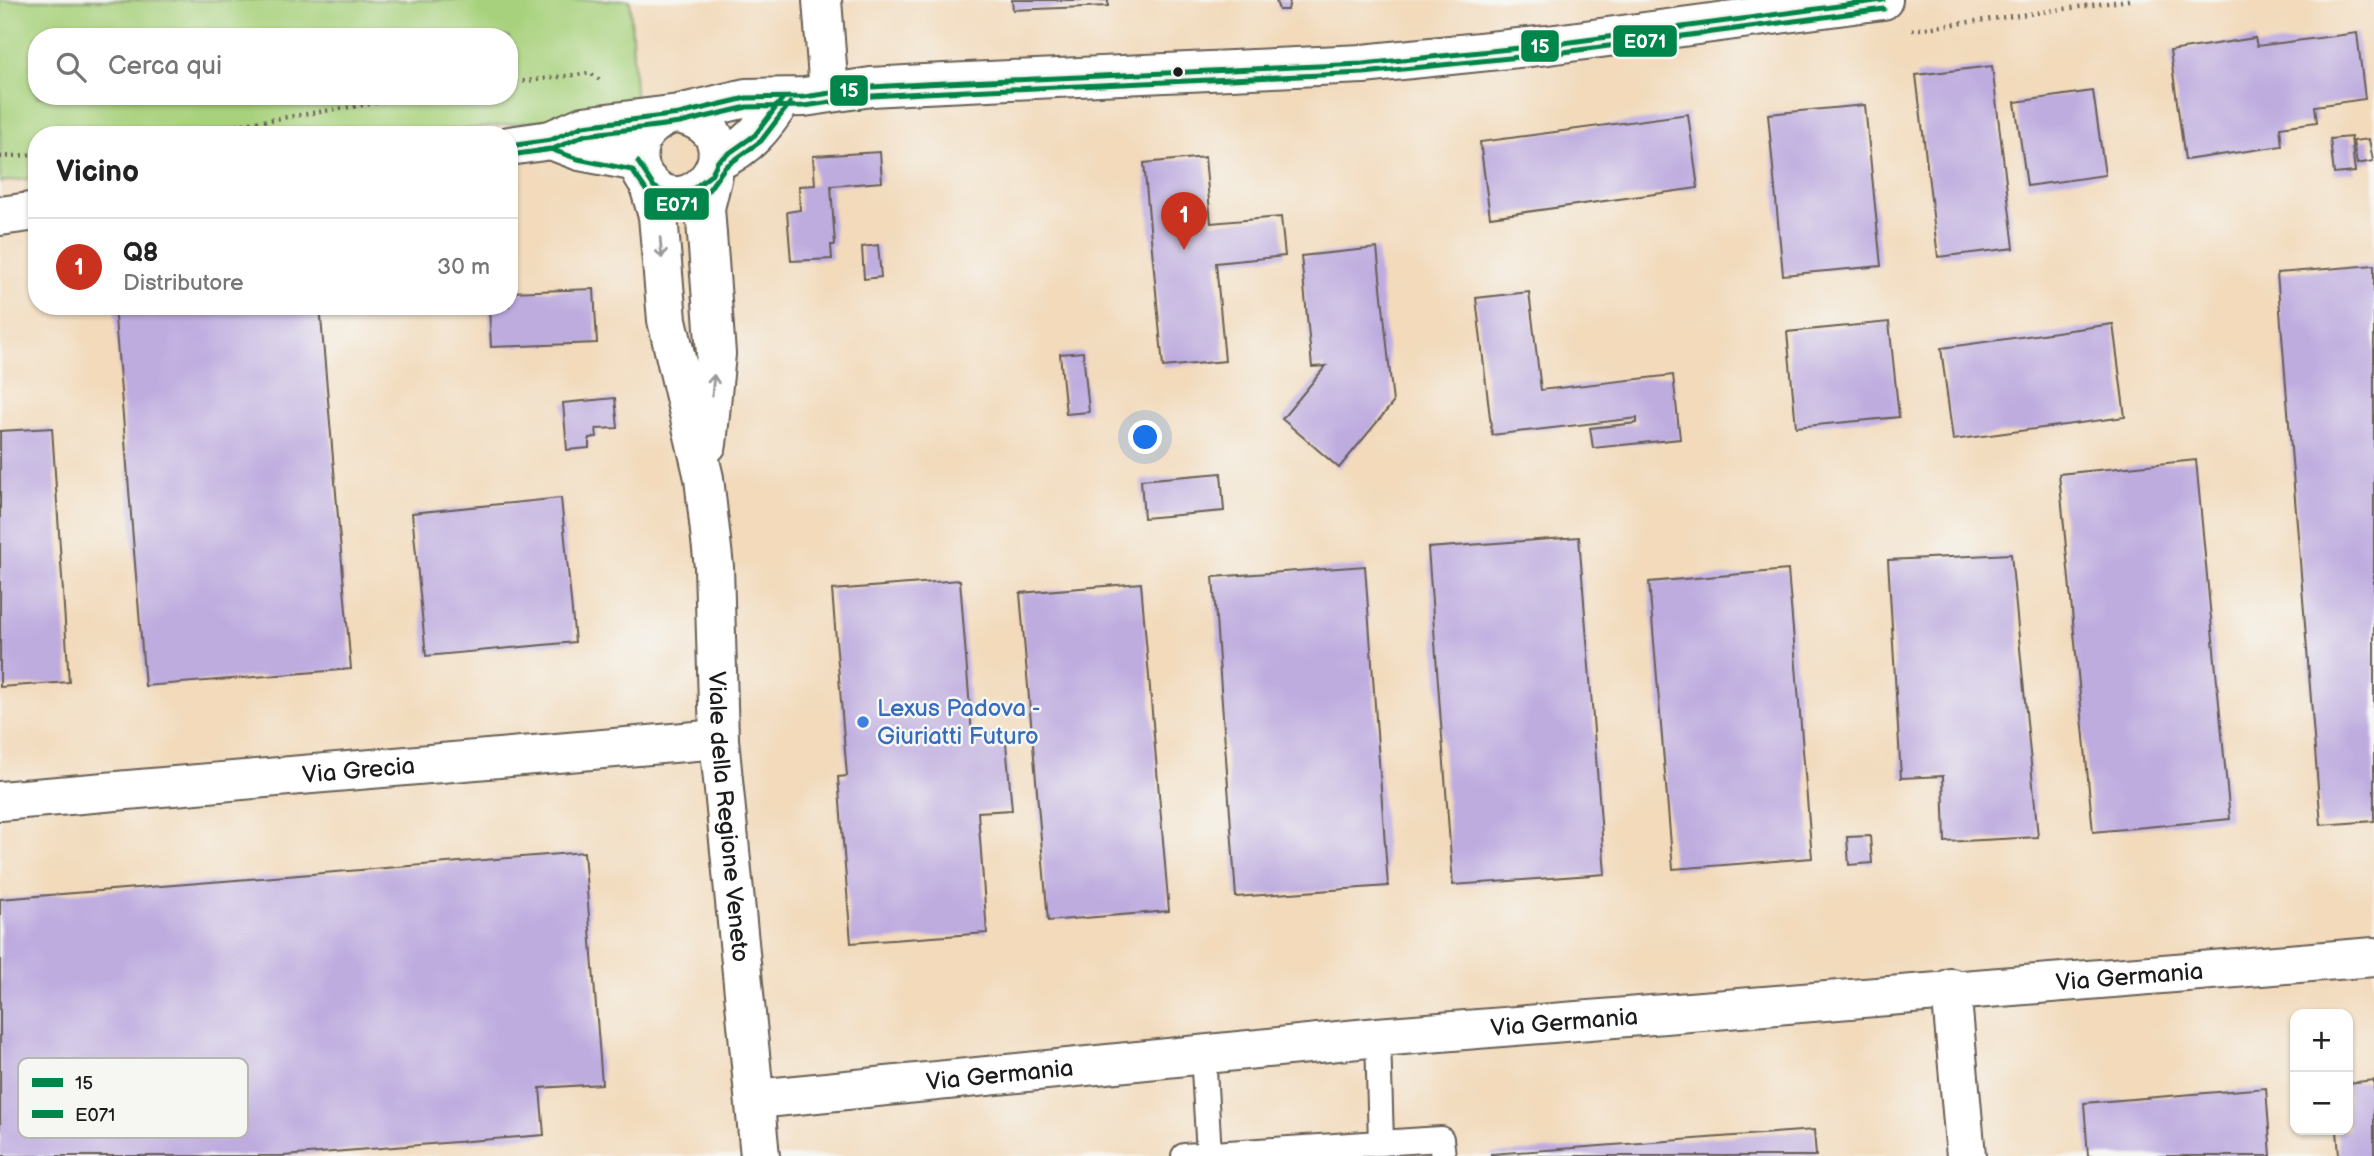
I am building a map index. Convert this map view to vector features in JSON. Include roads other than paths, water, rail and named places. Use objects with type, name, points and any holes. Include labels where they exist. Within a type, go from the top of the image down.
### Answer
[{"type":"street","points":[[822,0],[829,92]]},
{"type":"street","points":[[518,145],[551,140],[583,126],[673,115],[746,98],[783,98],[924,84],[1363,64],[1548,45],[1884,0]]},
{"type":"street","points":[[551,140],[643,172],[667,193],[689,194],[703,187],[715,168],[742,150],[762,130],[783,98]]},
{"type":"street","points":[[643,172],[640,141],[646,130],[673,115],[703,123],[711,132],[717,146],[715,168]]},
{"type":"street","name":"Viale della Regione Veneto","points":[[704,478],[716,354],[705,208],[715,168]]},
{"type":"street","name":"Viale della Regione Veneto","points":[[643,172],[658,216],[667,320],[704,478],[715,567],[719,739],[760,1156]]},
{"type":"street","points":[[0,216],[28,212]]},
{"type":"street","name":"Via Grecia","points":[[0,801],[719,739]]},
{"type":"street","name":"Via Germania","points":[[756,1099],[1378,1037],[1951,988],[2374,957]]},
{"type":"street","points":[[1951,988],[1966,1156]]},
{"type":"lane","points":[[1378,1037],[1381,1143]]},
{"type":"lane","points":[[1203,1053],[1196,1155],[1441,1139],[1443,1156]]},
{"type":"place","name":"Q8","points":[[1184,250]]},
{"type":"place","name":"Lexus Padova - Giuriatti Futuro","points":[[863,722]]}]
